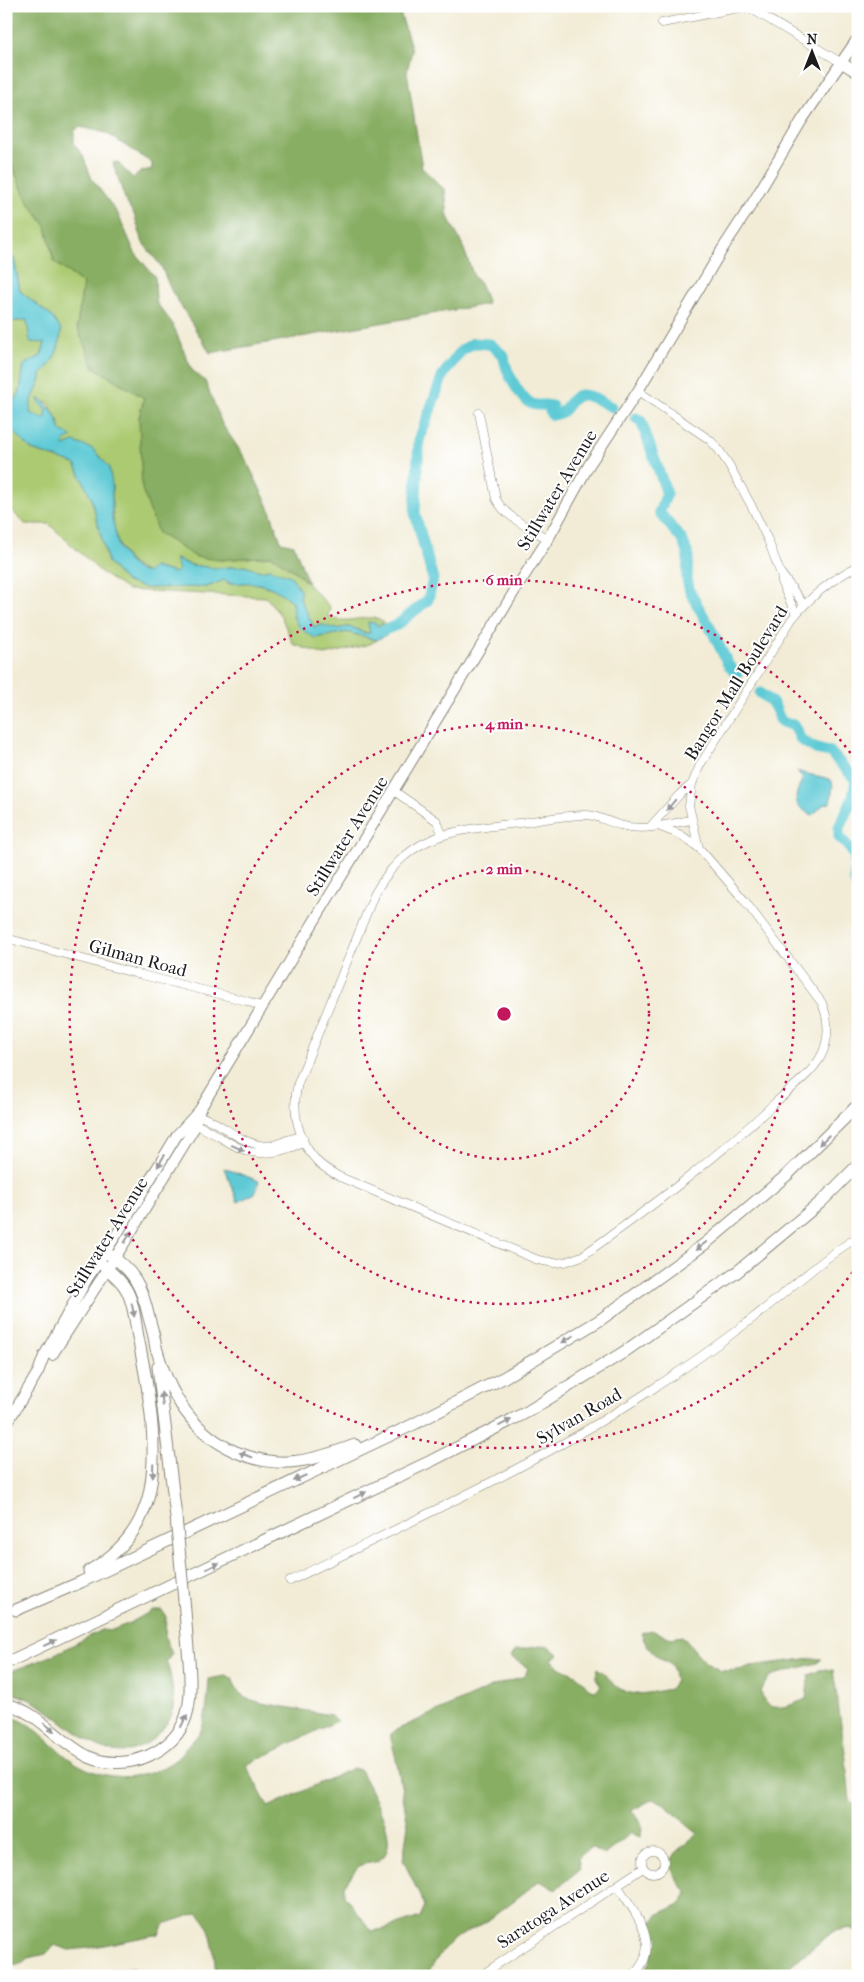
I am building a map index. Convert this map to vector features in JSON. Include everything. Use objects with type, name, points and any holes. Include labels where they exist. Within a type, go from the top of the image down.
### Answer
[{"type":"highway","points":[[11,1612],[81,1582],[412,1425],[503,1378],[600,1320],[706,1243],[787,1175],[858,1105]]},
{"type":"highway","points":[[821,1202],[858,1165]]},
{"type":"highway","points":[[6,1664],[431,1461],[527,1412],[624,1352],[737,1272],[858,1171]]},
{"type":"highway","points":[[110,1255],[130,1271],[139,1285],[160,1361],[172,1390],[188,1417],[221,1444],[244,1455],[267,1461],[300,1461],[341,1450],[474,1394]]},
{"type":"highway","points":[[11,1612],[100,1564],[114,1553],[125,1543],[141,1518],[152,1484],[153,1453],[147,1384],[132,1301],[126,1288],[103,1266]]},
{"type":"highway","points":[[6,1704],[23,1710],[41,1721],[89,1757],[118,1763],[143,1758],[155,1753],[174,1737],[189,1712],[191,1688],[184,1600],[155,1343]]},
{"type":"main road","name":"Stillwater Avenue","points":[[6,1425],[38,1372],[50,1358],[94,1288],[103,1266],[548,539],[589,465],[638,391],[802,120],[858,38]]},
{"type":"main road","points":[[842,63],[858,73]]},
{"type":"street","points":[[662,23],[743,7],[753,10],[842,63]]},
{"type":"street","points":[[638,391],[710,440],[719,450],[751,505],[768,540],[780,572],[782,584],[796,614]]},
{"type":"street","points":[[479,414],[499,506],[506,513],[548,539]]},
{"type":"street","name":"Bangor Mall Boulevard","points":[[692,784],[704,758],[796,614],[828,583],[858,566]]},
{"type":"street","points":[[780,572],[804,605]]},
{"type":"street","points":[[692,784],[689,806],[699,848]]},
{"type":"street","points":[[654,826],[680,794],[692,784]]},
{"type":"street","points":[[394,791],[437,821],[442,834]]},
{"type":"street","points":[[654,826],[681,835],[699,848],[744,900],[818,996],[825,1011],[827,1040],[819,1059],[810,1070],[758,1118],[681,1182],[619,1230],[582,1256],[572,1260],[555,1263],[538,1260],[340,1177],[318,1162],[307,1149],[298,1125],[296,1105],[298,1083],[374,895],[384,876],[399,859],[412,849],[442,834],[459,830],[576,815],[593,816],[631,827],[654,826],[691,820]]},
{"type":"street","name":"Gilman Road","points":[[6,938],[134,973],[248,1001],[262,1007]]},
{"type":"street","points":[[193,1120],[238,1148],[262,1154],[281,1152],[301,1144],[303,1138]]},
{"type":"street","name":"Sylvan Road","points":[[290,1580],[484,1486],[589,1429],[649,1392],[706,1352],[753,1318],[832,1254],[858,1237]]},
{"type":"street","name":"Saratoga Avenue","points":[[480,1976],[643,1868]]},
{"type":"street","points":[[617,1885],[642,1923],[647,1939],[641,1966],[632,1976]]},
{"type":"street","points":[[110,1976],[136,1974],[142,1976]]},
{"type":"green space","points":[[6,6],[398,6],[412,50],[407,72],[422,168],[445,190],[448,217],[462,244],[474,277],[481,285],[488,304],[210,353],[171,290],[161,266],[143,243],[134,214],[126,202],[113,163],[117,162],[133,178],[142,171],[152,169],[152,163],[106,133],[80,127],[74,131],[74,144],[82,154],[92,179],[118,214],[135,253],[155,277],[156,302],[172,323],[192,370],[205,381],[222,424],[245,458],[268,505],[281,542],[294,545],[308,583],[296,572],[272,556],[220,560],[196,557],[158,533],[142,489],[139,418],[144,398],[94,367],[77,327],[83,283],[54,262],[46,226],[27,200],[11,163],[6,131]]},
{"type":"green space","points":[[6,131],[11,163],[27,200],[46,226],[54,262],[83,283],[77,327],[94,367],[144,398],[139,418],[220,560],[272,556],[296,572],[330,607],[328,616],[345,620],[376,618],[388,627],[386,628],[381,624],[383,628],[368,622],[370,633],[363,633],[348,627],[335,629],[322,625],[314,627],[300,599],[300,590],[269,569],[260,571],[248,566],[215,568],[191,565],[176,559],[180,569],[174,573],[153,567],[148,573],[136,567],[127,558],[120,548],[116,536],[112,510],[112,484],[64,446],[59,422],[49,404],[39,399],[39,402],[47,410],[46,419],[29,413],[41,375],[53,360],[58,349],[61,330],[51,316],[20,291],[14,258],[6,250]]},
{"type":"green space","points":[[27,320],[45,343],[41,356],[24,365],[20,392],[11,406],[6,403],[6,322]]},
{"type":"green space","points":[[6,424],[32,450],[75,464],[91,497],[108,563],[126,582],[207,587],[224,580],[229,584],[251,582],[279,590],[292,602],[293,618],[315,638],[347,632],[377,640],[370,644],[325,655],[293,644],[281,616],[266,597],[127,590],[102,573],[49,524],[25,524],[6,505]]},
{"type":"green space","points":[[153,1610],[162,1610],[166,1617],[165,1637],[172,1654],[166,1662],[171,1677],[174,1706],[169,1720],[160,1732],[137,1749],[117,1752],[99,1746],[44,1708],[26,1698],[6,1693],[6,1673],[49,1657],[102,1630],[112,1630],[130,1623]]},
{"type":"green space","points":[[651,1630],[671,1638],[682,1636],[706,1663],[721,1671],[739,1670],[751,1666],[812,1658],[822,1659],[817,1663],[770,1676],[760,1691],[766,1703],[770,1706],[781,1707],[806,1699],[809,1675],[825,1669],[833,1670],[850,1801],[858,1808],[858,1933],[850,1928],[834,1931],[792,1964],[782,1976],[751,1976],[746,1969],[715,1977],[698,1976],[684,1971],[678,1976],[639,1976],[649,1963],[653,1951],[650,1923],[659,1914],[682,1903],[687,1893],[674,1875],[670,1863],[677,1851],[698,1833],[661,1802],[653,1799],[631,1811],[641,1822],[640,1837],[631,1833],[604,1855],[591,1847],[578,1858],[580,1869],[556,1889],[539,1881],[486,1922],[454,1939],[440,1954],[426,1976],[216,1976],[214,1951],[210,1934],[198,1913],[164,1924],[159,1934],[89,1948],[69,1950],[54,1945],[46,1954],[29,1958],[20,1964],[6,1965],[6,1715],[18,1719],[37,1731],[62,1753],[81,1766],[105,1775],[129,1776],[153,1772],[164,1767],[179,1757],[198,1735],[205,1716],[209,1679],[224,1676],[232,1678],[236,1688],[245,1698],[262,1703],[331,1715],[337,1721],[246,1765],[268,1807],[353,1768],[360,1770],[377,1802],[387,1829],[388,1841],[386,1852],[380,1860],[363,1864],[356,1869],[344,1886],[344,1895],[372,1931],[420,1917],[425,1906],[403,1860],[408,1825],[390,1735],[396,1730],[494,1686],[525,1676],[528,1668],[511,1657],[516,1650],[547,1645],[559,1655],[551,1659],[554,1663],[562,1669],[577,1675],[588,1687],[595,1691],[601,1686],[596,1678],[597,1668],[620,1689],[626,1692],[640,1694],[670,1689],[675,1682],[672,1665],[652,1652],[641,1633]]},
{"type":"water","points":[[6,250],[14,258],[20,291],[51,316],[61,329],[58,348],[53,360],[41,375],[31,402],[30,413],[45,419],[47,410],[39,402],[38,398],[53,412],[61,431],[72,437],[64,441],[64,446],[74,442],[93,449],[109,467],[112,484],[112,517],[119,548],[128,561],[138,570],[148,573],[153,567],[175,573],[179,569],[175,559],[191,565],[215,568],[248,566],[260,571],[269,569],[291,576],[300,590],[300,599],[314,627],[322,625],[335,629],[348,627],[363,633],[370,633],[368,622],[375,623],[382,628],[381,623],[393,631],[377,640],[347,632],[315,638],[297,624],[292,602],[273,589],[263,585],[233,583],[224,580],[207,587],[146,588],[126,582],[108,563],[91,497],[75,464],[32,450],[6,424],[9,411],[6,408],[6,403],[11,406],[20,392],[24,365],[41,356],[45,343],[30,342],[27,320],[6,322]]},
{"type":"water","points":[[797,771],[831,780],[833,786],[830,803],[823,805],[813,815],[801,808],[796,800],[803,778]]},
{"type":"water","points":[[224,1168],[259,1181],[255,1193],[238,1202]]},
{"type":"waterway","points":[[377,633],[397,625],[428,600],[433,579],[415,513],[419,440],[443,375],[461,351],[473,343],[490,344],[504,356],[510,376],[522,396],[532,404],[552,406],[550,412],[552,415],[562,412],[576,396],[581,395],[592,397],[612,407]]},
{"type":"waterway","points":[[636,418],[641,421],[667,494],[659,512],[683,541],[688,555],[687,579],[690,592],[729,666],[737,674]]},
{"type":"waterway","points":[[760,693],[773,704],[779,718],[783,722],[794,725],[801,740],[816,749],[830,752],[856,780],[853,798],[839,827],[839,837],[853,853],[855,881],[858,889]]}]
